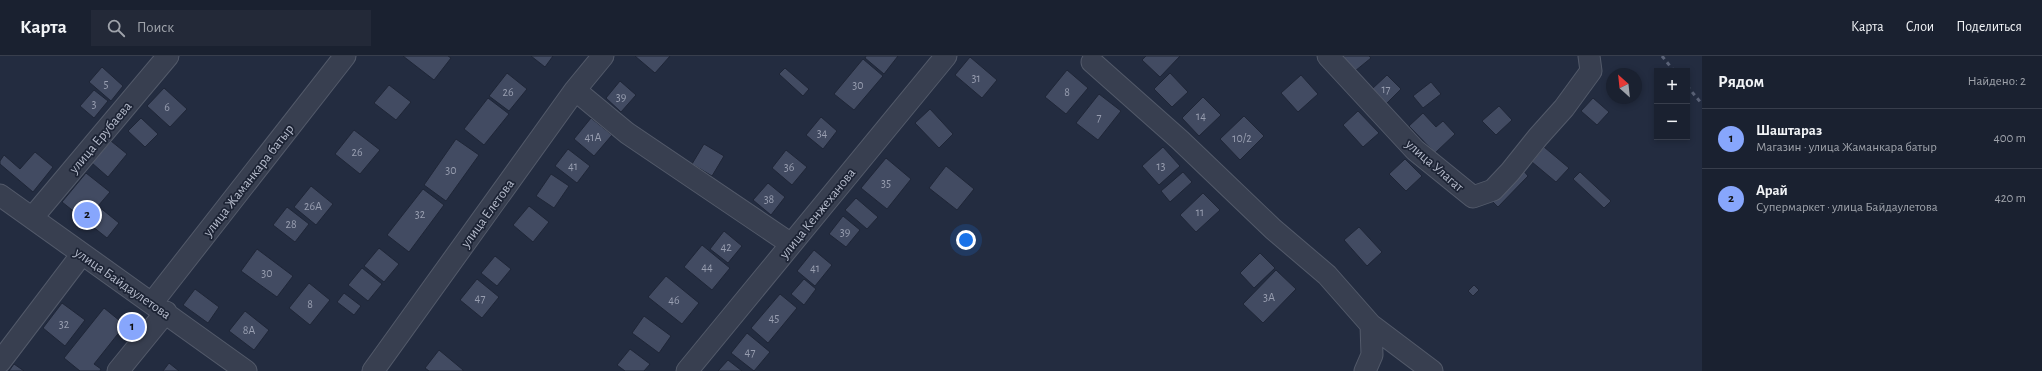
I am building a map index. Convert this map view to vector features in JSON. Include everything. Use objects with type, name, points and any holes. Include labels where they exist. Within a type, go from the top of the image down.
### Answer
[{"type":"street","name":"улица Ерубаева","points":[[32,218],[168,56]]},
{"type":"street","name":"улица Жаманкара батыр","points":[[118,371],[159,308],[345,56]]},
{"type":"street","name":"улица Елетова","points":[[373,371],[575,90],[603,56]]},
{"type":"street","name":"улица Кенжеханова","points":[[687,371],[946,56]]},
{"type":"street","name":"улица Улагат","points":[[1328,56],[1415,150],[1473,197],[1493,190],[1502,181],[1564,108],[1590,63]]},
{"type":"street","points":[[1092,62],[1107,72],[1142,107],[1180,140],[1273,229],[1327,275],[1371,325],[1432,371]]},
{"type":"street","points":[[575,90],[627,133],[792,244]]},
{"type":"street","name":"улица Байдаулетова","points":[[0,195],[246,371]]},
{"type":"street","points":[[0,362],[82,254]]},
{"type":"street","points":[[1365,371],[1372,355],[1371,325]]},
{"type":"building","points":[[403,56],[448,56],[451,58],[434,80]]},
{"type":"building","points":[[531,56],[553,56],[545,67]]},
{"type":"building","points":[[635,56],[670,56],[655,73]]},
{"type":"building","points":[[866,56],[898,56],[884,74],[865,58]]},
{"type":"building","points":[[1146,56],[1180,56],[1160,77],[1142,60]]},
{"type":"building","points":[[1342,56],[1369,56],[1371,58],[1355,71]]},
{"type":"building","points":[[970,57],[997,80],[982,98],[955,75]]},
{"type":"building","points":[[863,59],[883,76],[854,110],[834,94]]},
{"type":"building","points":[[102,67],[123,86],[111,101],[89,82]]},
{"type":"building","points":[[785,68],[809,89],[803,96],[779,74]]},
{"type":"building","points":[[1067,70],[1088,88],[1066,114],[1045,97]]},
{"type":"building","points":[[507,73],[527,89],[509,111],[489,96]]},
{"type":"building","points":[[1170,73],[1188,92],[1172,107],[1154,89]]},
{"type":"building","points":[[1301,75],[1318,94],[1298,112],[1281,93]]},
{"type":"building","points":[[1387,75],[1401,89],[1386,104],[1372,89]]},
{"type":"building","points":[[620,81],[636,95],[621,112],[606,98]]},
{"type":"building","points":[[1431,82],[1441,94],[1423,108],[1413,96]]},
{"type":"building","points":[[389,85],[411,102],[396,120],[374,103]]},
{"type":"building","points":[[164,88],[187,109],[170,127],[147,106]]},
{"type":"building","points":[[94,90],[108,101],[94,118],[80,106]]},
{"type":"building","points":[[1099,94],[1121,111],[1098,140],[1076,123]]},
{"type":"building","points":[[1203,97],[1221,115],[1199,136],[1182,118]]},
{"type":"building","points":[[488,98],[509,114],[484,145],[464,129]]},
{"type":"building","points":[[1593,98],[1609,112],[1597,125],[1581,111]]},
{"type":"building","points":[[1499,106],[1512,120],[1496,135],[1482,121]]},
{"type":"building","points":[[930,109],[953,134],[939,148],[915,123]]},
{"type":"building","points":[[1358,111],[1379,133],[1363,147],[1343,125]]},
{"type":"building","points":[[1423,113],[1436,127],[1443,121],[1455,134],[1435,153],[1409,126]]},
{"type":"building","points":[[1244,116],[1264,136],[1240,160],[1220,139]]},
{"type":"building","points":[[821,117],[837,131],[823,149],[806,135]]},
{"type":"building","points":[[141,118],[158,134],[145,147],[128,131]]},
{"type":"building","points":[[591,118],[612,135],[594,156],[574,139]]},
{"type":"building","points":[[354,130],[380,150],[360,174],[335,154]]},
{"type":"building","points":[[456,139],[479,155],[446,201],[424,185]]},
{"type":"building","points":[[111,141],[127,154],[108,177],[92,163]]},
{"type":"building","points":[[704,144],[724,156],[712,176],[692,164]]},
{"type":"building","points":[[1163,147],[1180,166],[1159,185],[1142,166]]},
{"type":"building","points":[[1544,147],[1569,168],[1556,182],[1532,162]]},
{"type":"building","points":[[568,149],[590,166],[577,183],[555,166]]},
{"type":"building","points":[[786,150],[807,167],[792,185],[772,168]]},
{"type":"building","points":[[35,152],[53,167],[33,192],[0,164],[0,161],[4,155],[20,169]]},
{"type":"building","points":[[886,158],[911,179],[887,209],[861,188]]},
{"type":"building","points":[[1405,159],[1422,176],[1406,191],[1389,174]]},
{"type":"building","points":[[946,166],[974,189],[957,210],[929,188]]},
{"type":"building","points":[[1522,169],[1528,176],[1498,207],[1491,200]]},
{"type":"building","points":[[1183,172],[1192,182],[1170,202],[1161,191]]},
{"type":"building","points":[[1580,172],[1611,201],[1604,208],[1573,179]]},
{"type":"building","points":[[86,173],[110,192],[98,206],[119,223],[107,238],[62,202]]},
{"type":"building","points":[[551,174],[569,186],[554,208],[536,196]]},
{"type":"building","points":[[768,183],[785,197],[771,215],[753,200]]},
{"type":"building","points":[[311,186],[333,204],[316,225],[294,207]]},
{"type":"building","points":[[423,189],[444,205],[409,252],[387,235]]},
{"type":"building","points":[[1203,193],[1220,210],[1196,232],[1180,215]]},
{"type":"building","points":[[856,198],[878,217],[867,229],[845,210]]},
{"type":"building","points":[[529,206],[549,222],[533,242],[513,225]]},
{"type":"building","points":[[287,207],[309,224],[295,242],[273,225]]},
{"type":"building","points":[[843,216],[860,230],[846,247],[829,234]]},
{"type":"building","points":[[1359,227],[1382,252],[1367,266],[1344,240]]},
{"type":"building","points":[[724,231],[742,246],[728,263],[710,249]]},
{"type":"building","points":[[702,245],[730,268],[712,290],[684,267]]},
{"type":"building","points":[[379,248],[399,264],[384,282],[364,266]]},
{"type":"building","points":[[257,249],[293,276],[277,297],[241,271]]},
{"type":"building","points":[[814,250],[832,265],[815,286],[797,271]]},
{"type":"building","points":[[1260,253],[1275,268],[1254,288],[1240,273]]},
{"type":"building","points":[[495,256],[511,269],[497,286],[481,273]]},
{"type":"building","points":[[362,268],[382,284],[368,301],[348,285]]},
{"type":"building","points":[[1276,270],[1296,289],[1263,323],[1243,304]]},
{"type":"building","points":[[666,276],[699,303],[682,324],[648,297]]},
{"type":"building","points":[[477,279],[499,297],[482,318],[460,300]]},
{"type":"building","points":[[804,279],[816,289],[804,305],[791,294]]},
{"type":"building","points":[[309,283],[330,300],[310,325],[289,308]]},
{"type":"building","points":[[1474,285],[1479,290],[1473,296],[1468,291]]},
{"type":"building","points":[[195,289],[219,307],[208,323],[183,305]]},
{"type":"building","points":[[344,293],[361,306],[354,315],[337,302]]},
{"type":"building","points":[[780,294],[797,308],[768,343],[751,328]]},
{"type":"building","points":[[62,303],[85,320],[65,346],[43,328]]},
{"type":"building","points":[[104,308],[125,325],[94,364],[101,369],[100,371],[80,371],[64,358]]},
{"type":"building","points":[[245,311],[269,330],[254,350],[229,331]]},
{"type":"building","points":[[644,316],[671,336],[659,353],[632,333]]},
{"type":"building","points":[[130,321],[136,325],[132,331],[126,328]]},
{"type":"building","points":[[747,333],[770,352],[754,371],[731,353]]},
{"type":"building","points":[[630,349],[650,364],[644,371],[625,371],[617,365]]},
{"type":"building","points":[[439,350],[463,371],[429,371],[425,368]]},
{"type":"building","points":[[728,360],[742,371],[718,371]]},
{"type":"building","points":[[169,363],[179,371],[163,371]]},
{"type":"building","points":[[14,364],[24,371],[9,371]]},
{"type":"railway","points":[[1662,56],[1672,68]]},
{"type":"railway","points":[[1690,90],[1702,104]]},
{"type":"place","name":"Арай","points":[[87,215]]},
{"type":"place","name":"Шаштараз","points":[[132,327]]}]
